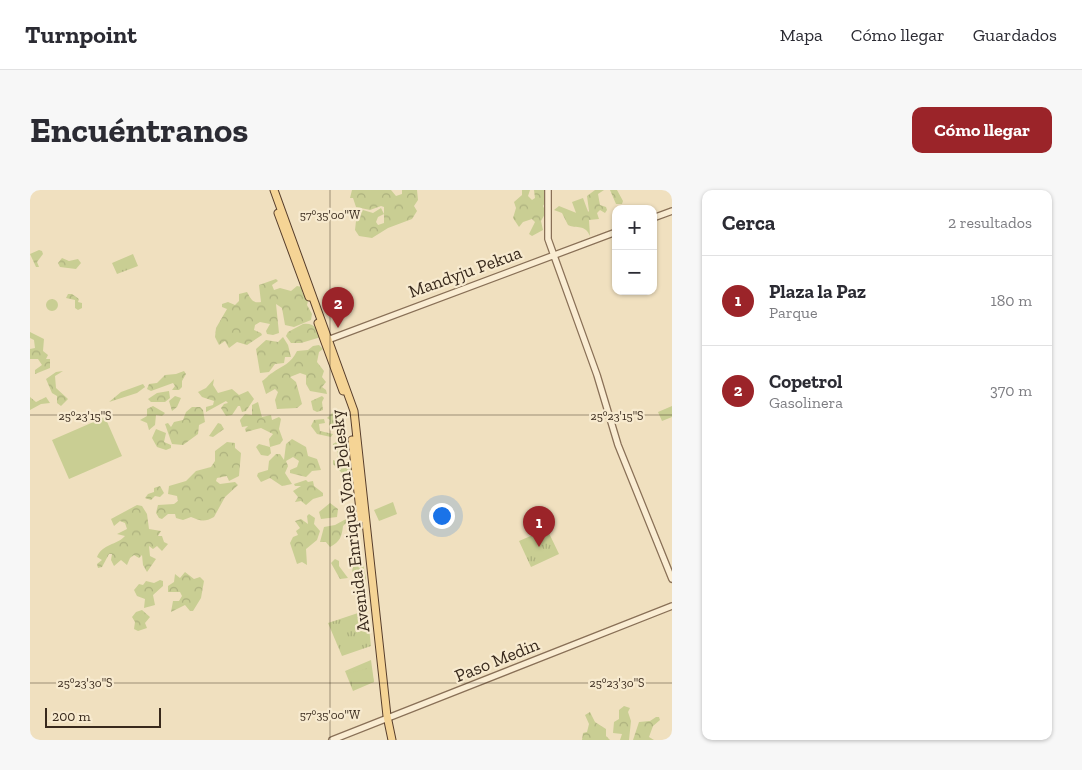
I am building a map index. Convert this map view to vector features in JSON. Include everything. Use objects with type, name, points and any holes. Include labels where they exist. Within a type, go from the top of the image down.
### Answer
[{"type":"main road","name":"Avenida Enrique Von Polesky","points":[[270,190],[327,340]]},
{"type":"main road","name":"Avenida Enrique Von Polesky","points":[[274,190],[355,417],[388,740]]},
{"type":"main road","name":"Avenida Enrique Von Polesky","points":[[385,720],[392,740]]},
{"type":"street","points":[[548,190],[547,233],[554,256],[597,374],[618,445],[672,579]]},
{"type":"street","points":[[657,217],[672,211]]},
{"type":"street","name":"Mandyju Pekua","points":[[327,340],[612,234]]},
{"type":"street","name":"Paso Medin","points":[[332,740],[672,606]]},
{"type":"green space","points":[[352,190],[391,190],[396,196],[402,194],[402,190],[417,190],[418,200],[414,206],[417,211],[412,219],[388,228],[372,238],[359,236],[355,230],[357,212],[363,210],[373,213],[381,208],[384,214],[384,207],[381,206],[370,210],[356,207],[353,198],[350,198]],"holes":[[[384,214],[384,223],[378,225],[376,222],[378,217]]]},
{"type":"green space","points":[[522,190],[530,190],[528,196],[532,200],[535,198],[534,190],[544,190],[546,201],[543,206],[546,212],[541,221],[543,230],[532,236],[529,234],[535,222],[532,219],[523,222],[519,227],[513,218],[516,208],[514,202],[522,195]]},
{"type":"green space","points":[[595,190],[604,190],[598,194],[600,205],[606,207],[607,210],[605,213],[600,210],[597,213],[599,219],[589,220],[590,236],[583,228],[568,225],[562,213],[554,210],[559,206],[584,216],[589,211],[587,196]]},
{"type":"green space","points":[[610,190],[617,190],[623,201],[622,204],[616,204]]},
{"type":"green space","points":[[583,198],[590,217],[579,221],[572,202]]},
{"type":"green space","points":[[39,250],[43,254],[37,262],[39,267],[36,267],[30,254]]},
{"type":"green space","points":[[133,254],[138,266],[117,274],[112,263]]},
{"type":"green space","points":[[62,258],[69,261],[78,259],[81,263],[76,269],[60,267],[58,263]]},
{"type":"green space","points":[[276,279],[278,281],[272,285],[274,290],[280,288],[291,291],[297,286],[302,287],[302,292],[308,301],[307,305],[312,314],[311,320],[294,327],[285,325],[282,308],[276,304],[279,333],[267,334],[266,331],[270,324],[260,322],[255,325],[254,330],[262,335],[247,345],[237,342],[229,348],[225,341],[219,345],[215,337],[216,328],[227,309],[222,307],[222,304],[228,302],[235,305],[239,301],[239,294],[247,292],[253,301],[261,302],[259,285]]},
{"type":"green space","points":[[68,294],[72,294],[79,299],[78,302],[82,303],[82,308],[78,310],[75,308],[75,300],[66,298]]},
{"type":"green space","points":[[52,299],[58,305],[52,311],[46,305]]},
{"type":"green space","points":[[303,324],[310,324],[315,327],[321,337],[301,343],[291,343],[286,336],[288,332]]},
{"type":"green space","points":[[30,332],[44,339],[43,351],[48,355],[46,359],[50,359],[50,368],[35,374],[35,370],[42,365],[38,359],[30,359],[30,349],[35,348],[34,340],[30,338]]},
{"type":"green space","points":[[283,337],[288,345],[291,357],[285,357],[284,363],[275,364],[269,372],[260,373],[256,349],[266,340],[278,342]]},
{"type":"green space","points":[[319,345],[323,349],[319,352],[317,362],[324,371],[322,377],[326,382],[322,387],[326,390],[327,394],[310,391],[306,384],[306,375],[300,373],[290,377],[296,382],[302,404],[297,408],[277,409],[275,400],[278,392],[275,389],[266,394],[262,381],[289,362],[297,351],[308,350],[313,346]]},
{"type":"green space","points":[[63,371],[55,376],[56,388],[68,399],[61,406],[57,403],[57,396],[52,393],[46,379],[56,372]]},
{"type":"green space","points":[[184,371],[186,374],[182,381],[182,387],[179,390],[172,390],[175,386],[173,383],[151,391],[147,389],[149,384],[157,383],[165,375]]},
{"type":"green space","points":[[214,379],[213,385],[218,393],[232,389],[239,395],[248,391],[254,399],[246,411],[242,412],[240,406],[238,406],[232,415],[226,416],[221,408],[224,404],[228,403],[226,401],[206,412],[206,407],[213,405],[214,401],[202,397],[198,392],[206,388]]},
{"type":"green space","points":[[143,384],[145,387],[137,393],[109,402],[121,392]]},
{"type":"green space","points":[[169,391],[170,398],[165,402],[151,402],[148,399],[157,393]]},
{"type":"green space","points":[[175,396],[181,398],[177,407],[172,411],[169,401]]},
{"type":"green space","points":[[322,396],[324,398],[322,402],[323,410],[317,412],[313,410],[311,401]]},
{"type":"green space","points":[[30,397],[36,402],[46,397],[50,403],[41,404],[30,410]]},
{"type":"green space","points":[[258,402],[262,417],[271,415],[272,420],[279,417],[281,419],[279,429],[283,440],[280,444],[270,447],[269,439],[273,434],[261,428],[246,432],[245,429],[248,426],[242,427],[240,420],[245,414],[252,415],[252,405]]},
{"type":"green space","points":[[153,406],[165,413],[162,416],[156,415],[155,425],[149,430],[147,423],[140,420],[147,416],[147,409]]},
{"type":"green space","points":[[672,406],[672,417],[662,421],[658,412]]},
{"type":"green space","points":[[192,407],[200,407],[203,410],[205,422],[199,425],[198,434],[183,445],[172,444],[165,424],[168,423],[171,427],[174,422],[183,420],[186,412]]},
{"type":"green space","points":[[333,412],[345,415],[340,423],[335,418],[333,427],[329,425],[330,420],[327,418]]},
{"type":"green space","points":[[105,417],[122,456],[69,479],[52,440]]},
{"type":"green space","points":[[324,419],[325,423],[319,424],[320,431],[333,434],[331,437],[317,434],[311,426],[314,420]]},
{"type":"green space","points":[[218,423],[224,429],[213,437],[209,436]]},
{"type":"green space","points":[[156,429],[166,433],[164,442],[171,445],[171,448],[166,450],[157,447],[152,438]]},
{"type":"green space","points":[[292,439],[306,447],[308,456],[317,459],[321,470],[312,471],[306,477],[290,473],[290,470],[297,467],[299,461],[293,457],[286,461],[288,466],[285,473],[292,484],[282,486],[270,478],[261,482],[257,476],[258,473],[268,470],[269,461],[276,454],[280,454],[284,460],[286,444]]},
{"type":"green space","points":[[342,439],[347,439],[350,444],[344,445],[342,449],[346,457],[338,459],[337,450],[333,448],[333,444]]},
{"type":"green space","points":[[227,442],[235,443],[235,448],[241,453],[239,476],[229,481],[227,476],[217,478],[216,481],[220,484],[235,482],[238,485],[225,497],[214,517],[199,520],[191,517],[183,520],[176,518],[175,514],[168,514],[162,519],[159,518],[156,513],[158,505],[174,504],[178,501],[177,496],[168,494],[169,486],[186,481],[196,471],[211,467],[215,461],[215,451]]},
{"type":"green space","points":[[259,444],[270,447],[271,453],[268,456],[261,455],[256,447]]},
{"type":"green space","points":[[333,460],[343,464],[347,461],[351,463],[353,477],[346,477],[333,464]]},
{"type":"green space","points":[[306,480],[308,482],[313,481],[314,486],[323,493],[323,496],[313,499],[306,505],[301,501],[295,502],[298,497],[293,491],[301,486],[295,486],[294,484]]},
{"type":"green space","points":[[160,486],[164,493],[160,497],[155,496],[151,500],[145,498],[148,494],[154,492],[154,488]]},
{"type":"green space","points":[[393,502],[397,514],[379,521],[374,510]]},
{"type":"green space","points":[[330,503],[338,509],[337,517],[321,519],[319,512]]},
{"type":"green space","points":[[137,505],[142,506],[147,514],[149,529],[161,531],[158,536],[162,536],[164,542],[168,544],[162,551],[157,546],[153,549],[149,546],[150,556],[156,559],[147,572],[143,565],[142,555],[139,558],[134,555],[130,558],[127,565],[121,560],[114,566],[111,560],[112,554],[109,554],[102,567],[98,568],[97,564],[102,560],[97,557],[99,553],[102,549],[122,539],[125,536],[117,534],[127,529],[125,523],[120,521],[114,526],[111,519]]},
{"type":"green space","points":[[309,514],[315,518],[314,524],[320,531],[317,540],[306,549],[307,565],[302,562],[297,564],[290,543],[293,537],[298,535],[296,531],[300,528],[295,521],[301,519],[308,524],[307,516]]},
{"type":"green space","points":[[346,519],[349,520],[343,526],[341,536],[336,543],[330,547],[326,542],[320,542],[324,527],[335,525]]},
{"type":"green space","points":[[547,529],[559,554],[531,567],[519,541]]},
{"type":"green space","points":[[361,554],[366,578],[365,583],[359,584],[352,571],[356,556]]},
{"type":"green space","points":[[335,559],[339,561],[339,566],[348,578],[340,579],[331,563]]},
{"type":"green space","points":[[185,572],[194,579],[200,577],[204,581],[201,598],[193,611],[190,611],[185,605],[171,612],[173,601],[179,601],[182,596],[180,592],[168,592],[168,586],[174,582],[175,574],[180,578]]},
{"type":"green space","points":[[160,580],[163,581],[163,586],[153,595],[155,605],[144,608],[145,599],[137,596],[134,590],[139,584],[143,585],[146,581],[154,583]]},
{"type":"green space","points":[[142,610],[150,617],[145,623],[147,628],[138,631],[134,629],[135,622],[132,617],[136,612]]},
{"type":"green space","points":[[367,610],[371,646],[342,656],[328,623]]},
{"type":"green space","points":[[371,660],[374,682],[353,691],[345,671]]},
{"type":"green space","points":[[371,668],[374,682],[353,687],[349,673]]},
{"type":"green space","points":[[624,706],[630,708],[628,712],[631,721],[629,740],[620,740],[622,734],[613,733],[614,722],[619,719],[619,710]]},
{"type":"green space","points":[[590,712],[595,722],[606,729],[606,736],[610,740],[582,740],[583,733],[587,732],[589,724],[585,715]]},
{"type":"green space","points":[[659,717],[660,720],[653,726],[649,737],[654,740],[633,740],[639,722],[650,721]]},
{"type":"place","name":"Copetrol","points":[[338,328]]},
{"type":"place","name":"Plaza la Paz","points":[[539,547]]}]
